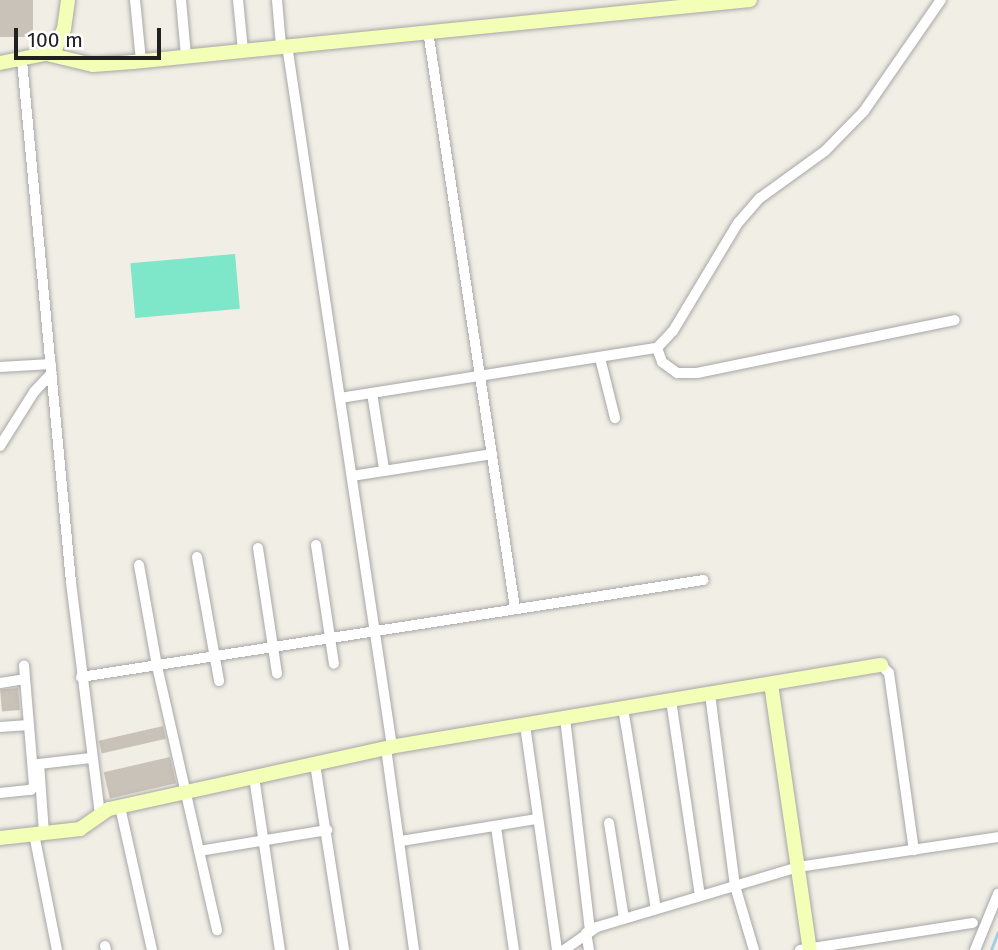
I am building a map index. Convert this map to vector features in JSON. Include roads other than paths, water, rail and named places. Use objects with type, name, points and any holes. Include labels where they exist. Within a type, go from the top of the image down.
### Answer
[{"type":"street","points":[[51,55],[61,40],[68,0]]},
{"type":"street","points":[[135,0],[141,61]]},
{"type":"street","points":[[181,0],[186,56]]},
{"type":"street","points":[[237,0],[243,50]]},
{"type":"street","points":[[277,0],[375,629],[414,950]]},
{"type":"street","points":[[0,63],[51,55],[93,65],[141,61],[700,2],[750,0]]},
{"type":"street","points":[[340,398],[481,378],[657,348],[673,331],[738,223],[760,198],[825,151],[864,111],[941,0]]},
{"type":"street","points":[[428,31],[515,608]]},
{"type":"street","points":[[22,61],[81,677],[100,815]]},
{"type":"street","points":[[657,348],[666,365],[677,373],[737,368],[955,320]]},
{"type":"street","points":[[600,358],[615,418]]},
{"type":"street","points":[[0,367],[52,368]]},
{"type":"street","points":[[0,446],[52,368]]},
{"type":"street","points":[[372,393],[384,469]]},
{"type":"street","points":[[352,476],[492,454]]},
{"type":"street","points":[[316,545],[334,664]]},
{"type":"street","points":[[258,548],[277,674]]},
{"type":"street","points":[[197,556],[219,681]]},
{"type":"street","points":[[139,565],[157,666],[217,930]]},
{"type":"street","points":[[81,677],[702,580]]},
{"type":"street","points":[[0,793],[31,790],[34,785],[24,664]]},
{"type":"street","points":[[0,838],[80,829],[100,815],[120,807],[389,747],[881,665],[889,673],[914,850]]},
{"type":"street","points":[[0,683],[25,679]]},
{"type":"street","points":[[771,684],[798,867],[806,949],[974,923]]},
{"type":"street","points":[[710,694],[735,886],[754,950]]},
{"type":"street","points":[[671,700],[700,897]]},
{"type":"street","points":[[623,708],[656,909]]},
{"type":"street","points":[[565,718],[589,950]]},
{"type":"street","points":[[0,727],[29,725]]},
{"type":"street","points":[[525,725],[557,950]]},
{"type":"street","points":[[57,950],[39,834],[39,764],[91,758]]},
{"type":"street","points":[[315,764],[344,950]]},
{"type":"street","points":[[254,777],[280,950]]},
{"type":"street","points":[[120,807],[152,950]]},
{"type":"street","points":[[401,841],[537,820]]},
{"type":"street","points":[[609,823],[624,919]]},
{"type":"street","points":[[496,827],[514,950]]},
{"type":"street","points":[[199,851],[264,837],[327,830]]},
{"type":"street","points":[[564,950],[588,932],[624,919],[798,867],[998,837]]},
{"type":"street","points":[[975,950],[998,894]]},
{"type":"waterway","points":[[991,950],[998,932]]}]
